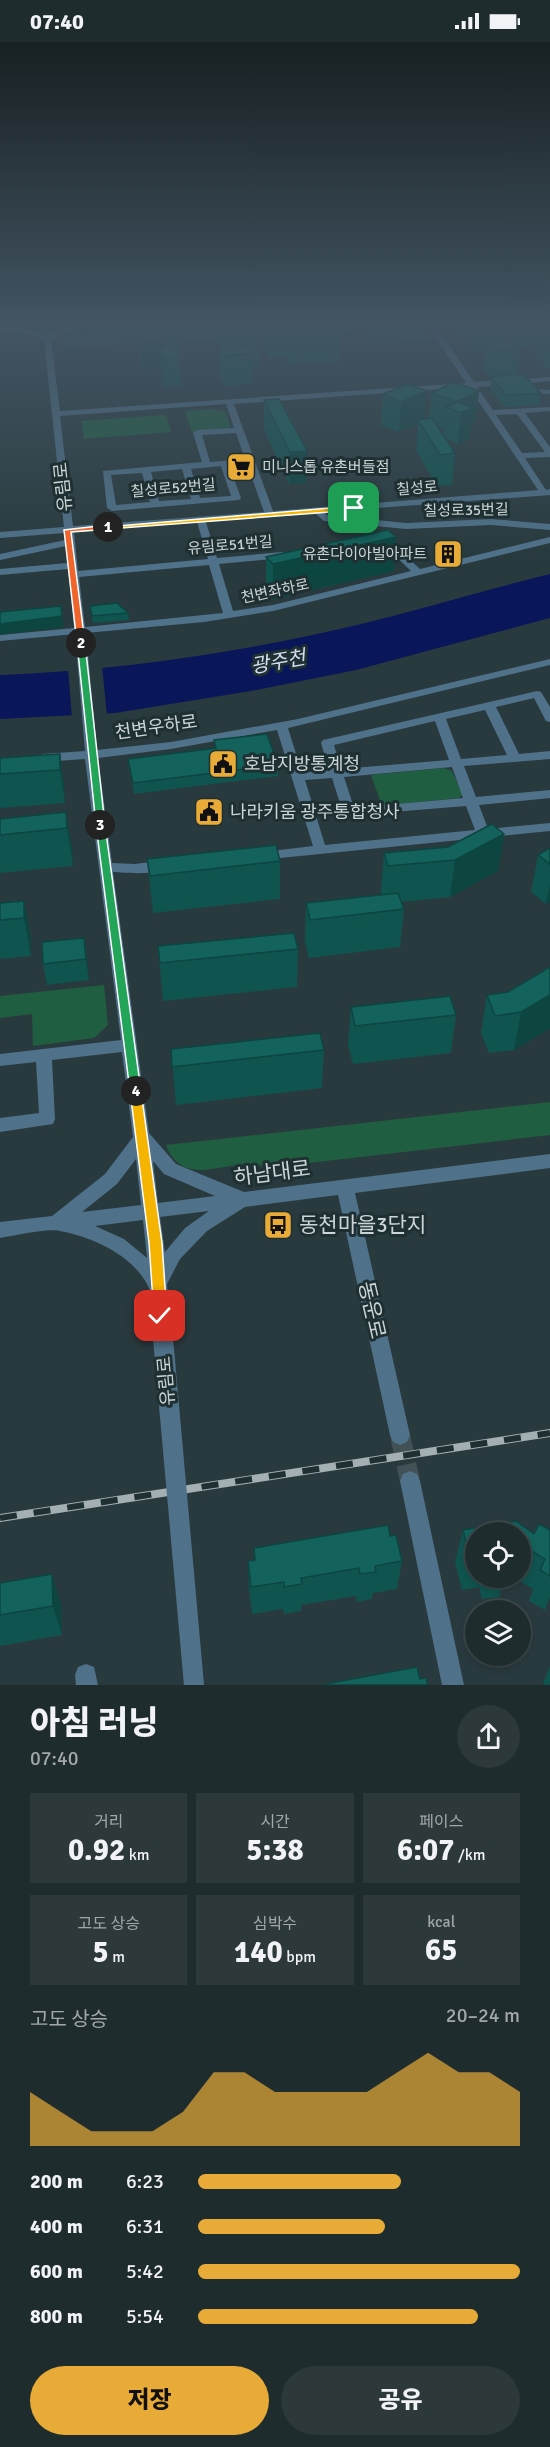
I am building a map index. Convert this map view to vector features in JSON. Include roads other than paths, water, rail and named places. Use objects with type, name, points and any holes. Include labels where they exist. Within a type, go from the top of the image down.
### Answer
[{"type":"street","name":"유림로","points":[[55,403],[91,749],[151,1211],[194,1685]]},
{"type":"street","points":[[56,414],[219,403]]},
{"type":"street","points":[[229,403],[270,515]]},
{"type":"street","points":[[483,403],[547,493]]},
{"type":"street","points":[[490,413],[550,409]]},
{"type":"street","points":[[519,411],[550,453],[519,456]]},
{"type":"street","points":[[207,465],[197,433],[239,430]]},
{"type":"street","points":[[538,436],[550,435]]},
{"type":"street","points":[[155,505],[146,470],[250,461]]},
{"type":"street","name":"칠성로52번길","points":[[146,470],[106,473],[112,508],[236,498],[224,463]]},
{"type":"street","points":[[186,467],[196,502]]},
{"type":"street","name":"칠성로","points":[[0,536],[547,493]]},
{"type":"street","points":[[375,506],[389,545],[419,573]]},
{"type":"street","name":"칠성로35번길","points":[[318,511],[324,518],[381,525],[491,522],[550,526]]},
{"type":"street","points":[[201,520],[229,615]]},
{"type":"street","name":"천변좌하로","points":[[0,638],[80,634],[229,615],[419,573],[550,540]]},
{"type":"street","points":[[0,557],[69,542]]},
{"type":"street","points":[[377,546],[389,545]]},
{"type":"street","name":"유림로51번길","points":[[0,572],[214,562],[296,554]]},
{"type":"street","name":"천변우하로","points":[[27,759],[91,749],[166,745],[281,724],[550,662]]},
{"type":"street","points":[[550,718],[537,694],[327,743],[349,813],[550,794]]},
{"type":"street","points":[[489,705],[515,758]]},
{"type":"street","points":[[439,717],[483,833]]},
{"type":"street","points":[[281,724],[320,849]]},
{"type":"street","points":[[298,777],[550,755]]},
{"type":"street","points":[[248,857],[550,827]]},
{"type":"street","points":[[106,867],[135,869],[180,864]]},
{"type":"street","points":[[0,1060],[129,1045]]},
{"type":"street","points":[[0,1125],[47,1119],[44,1055]]},
{"type":"street","points":[[56,1223],[111,1179],[142,1137],[170,1169],[245,1200]]},
{"type":"street","name":"하남대로","points":[[0,1230],[550,1161]]},
{"type":"street","name":"동운로","points":[[345,1186],[400,1435]]},
{"type":"street","points":[[56,1223],[114,1241],[138,1258],[158,1284],[169,1260],[182,1241],[201,1224],[245,1200]]},
{"type":"street","points":[[410,1481],[453,1685]]},
{"type":"water","name":"광주천","points":[[550,574],[550,618],[356,670],[251,691],[115,713],[0,719],[0,675],[138,664],[275,643],[365,623]]},
{"type":"tunnel","points":[[400,1435],[410,1481]]},
{"type":"railway","points":[[0,1518],[550,1433]]},
{"type":"place","name":"미니스톱 유촌버들점","points":[[241,467]]},
{"type":"place","name":"유촌다이아빌아파트","points":[[448,554]]},
{"type":"place","name":"호남지방통계청","points":[[223,764]]},
{"type":"place","name":"나라키움 광주통합청사","points":[[209,812]]},
{"type":"place","name":"동천마을3단지","points":[[278,1225]]}]
